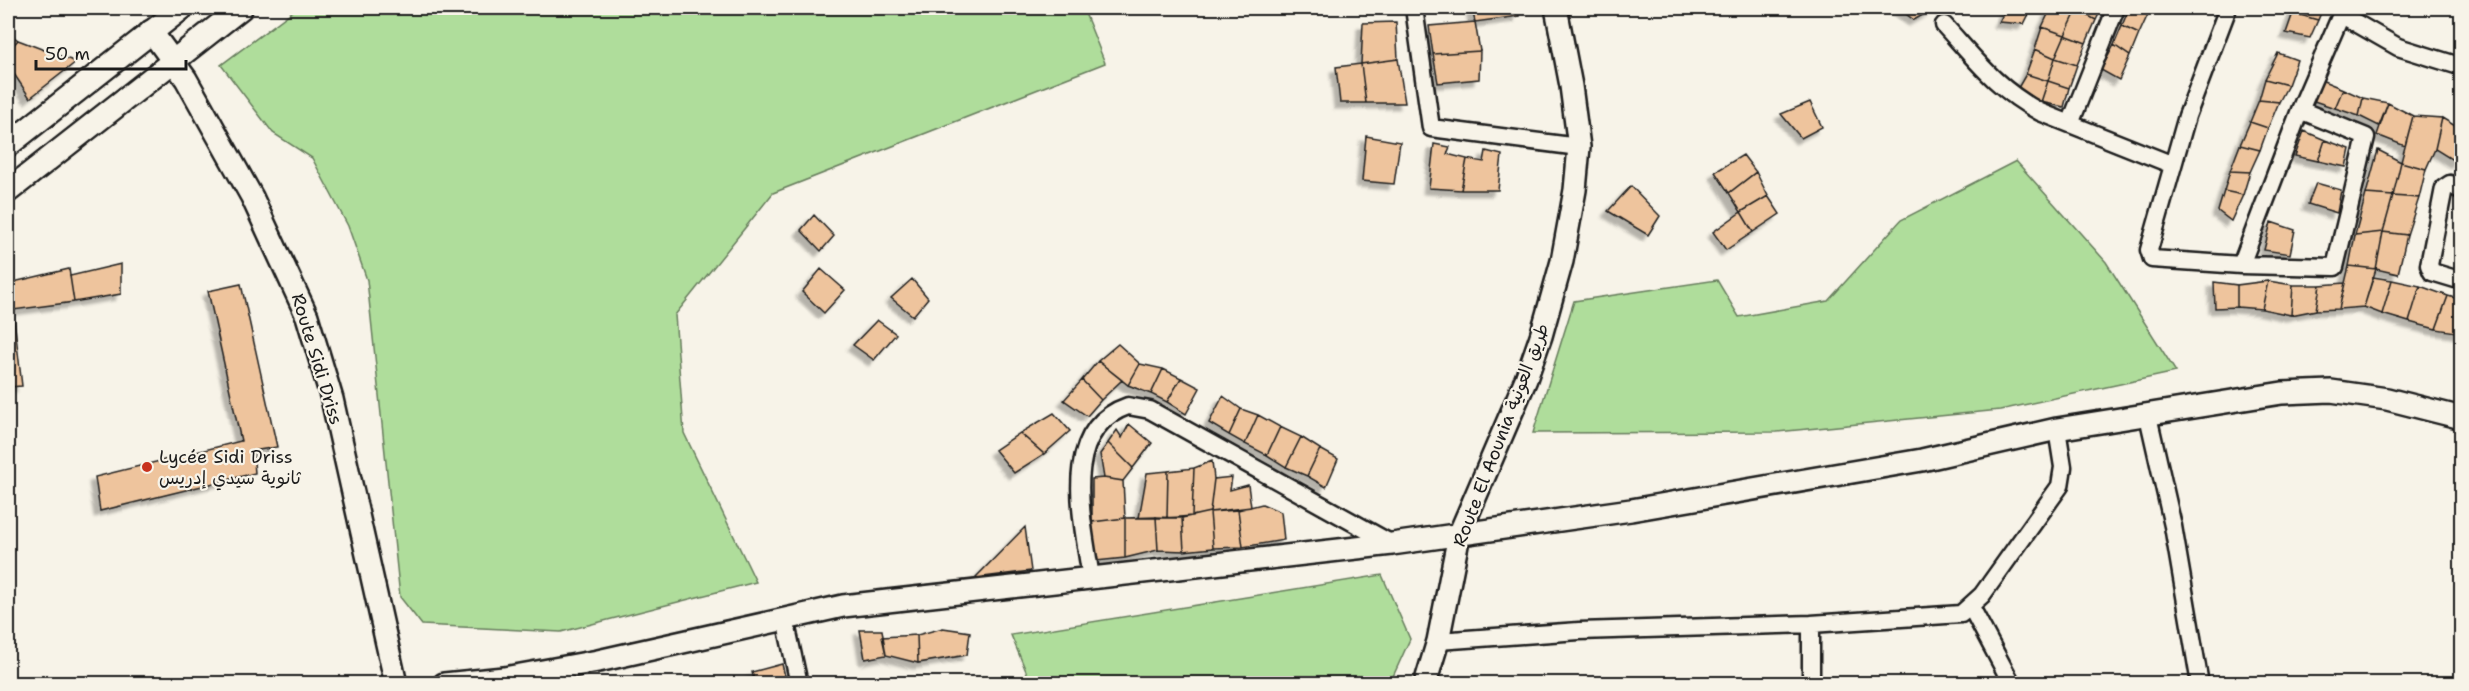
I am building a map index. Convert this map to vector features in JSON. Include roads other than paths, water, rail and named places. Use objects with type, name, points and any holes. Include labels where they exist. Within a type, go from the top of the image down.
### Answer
[{"type":"main road","points":[[8,145],[182,8]]},
{"type":"main road","points":[[8,191],[241,8]]},
{"type":"street","points":[[1414,8],[1431,128],[1579,147]]},
{"type":"street","name":"Route El Aounia طريق العونية","points":[[1425,684],[1438,641],[1459,535],[1526,379],[1541,336],[1566,241],[1575,190],[1579,147],[1571,86],[1556,8]]},
{"type":"street","points":[[2070,124],[2116,8]]},
{"type":"street","points":[[2228,8],[2187,116],[2149,250],[2150,257],[2155,260],[2333,268],[2337,264],[2366,137],[2300,110]]},
{"type":"street","points":[[2241,265],[2300,110],[2343,11],[2398,46],[2456,65]]},
{"type":"street","points":[[1944,25],[1999,87],[2040,112],[2173,165]]},
{"type":"street","name":"Route Sidi Driss","points":[[151,31],[174,62],[252,197],[307,316],[332,399],[396,684]]},
{"type":"street","points":[[2462,191],[2450,184],[2444,188],[2429,265],[2432,272],[2462,281]]},
{"type":"street","points":[[444,684],[504,678],[598,661],[843,606],[1392,544],[1631,510],[1922,460],[2057,429],[2282,393],[2331,391],[2387,399],[2462,418]]},
{"type":"street","points":[[1091,579],[1081,498],[1084,448],[1093,432],[1106,419],[1128,406],[1150,410],[1392,544]]},
{"type":"street","points":[[2148,416],[2173,526],[2200,684]]},
{"type":"street","points":[[1438,641],[1579,631],[1811,624],[1961,614],[1971,608],[2060,486],[2063,467],[2057,429]]},
{"type":"street","points":[[1971,608],[2008,681]]},
{"type":"street","points":[[785,619],[799,684]]},
{"type":"street","points":[[1810,683],[1811,624]]},
{"type":"place","name":"Lycée Sidi Driss ثانوية سيدي إدريس","points":[[147,467]]}]
